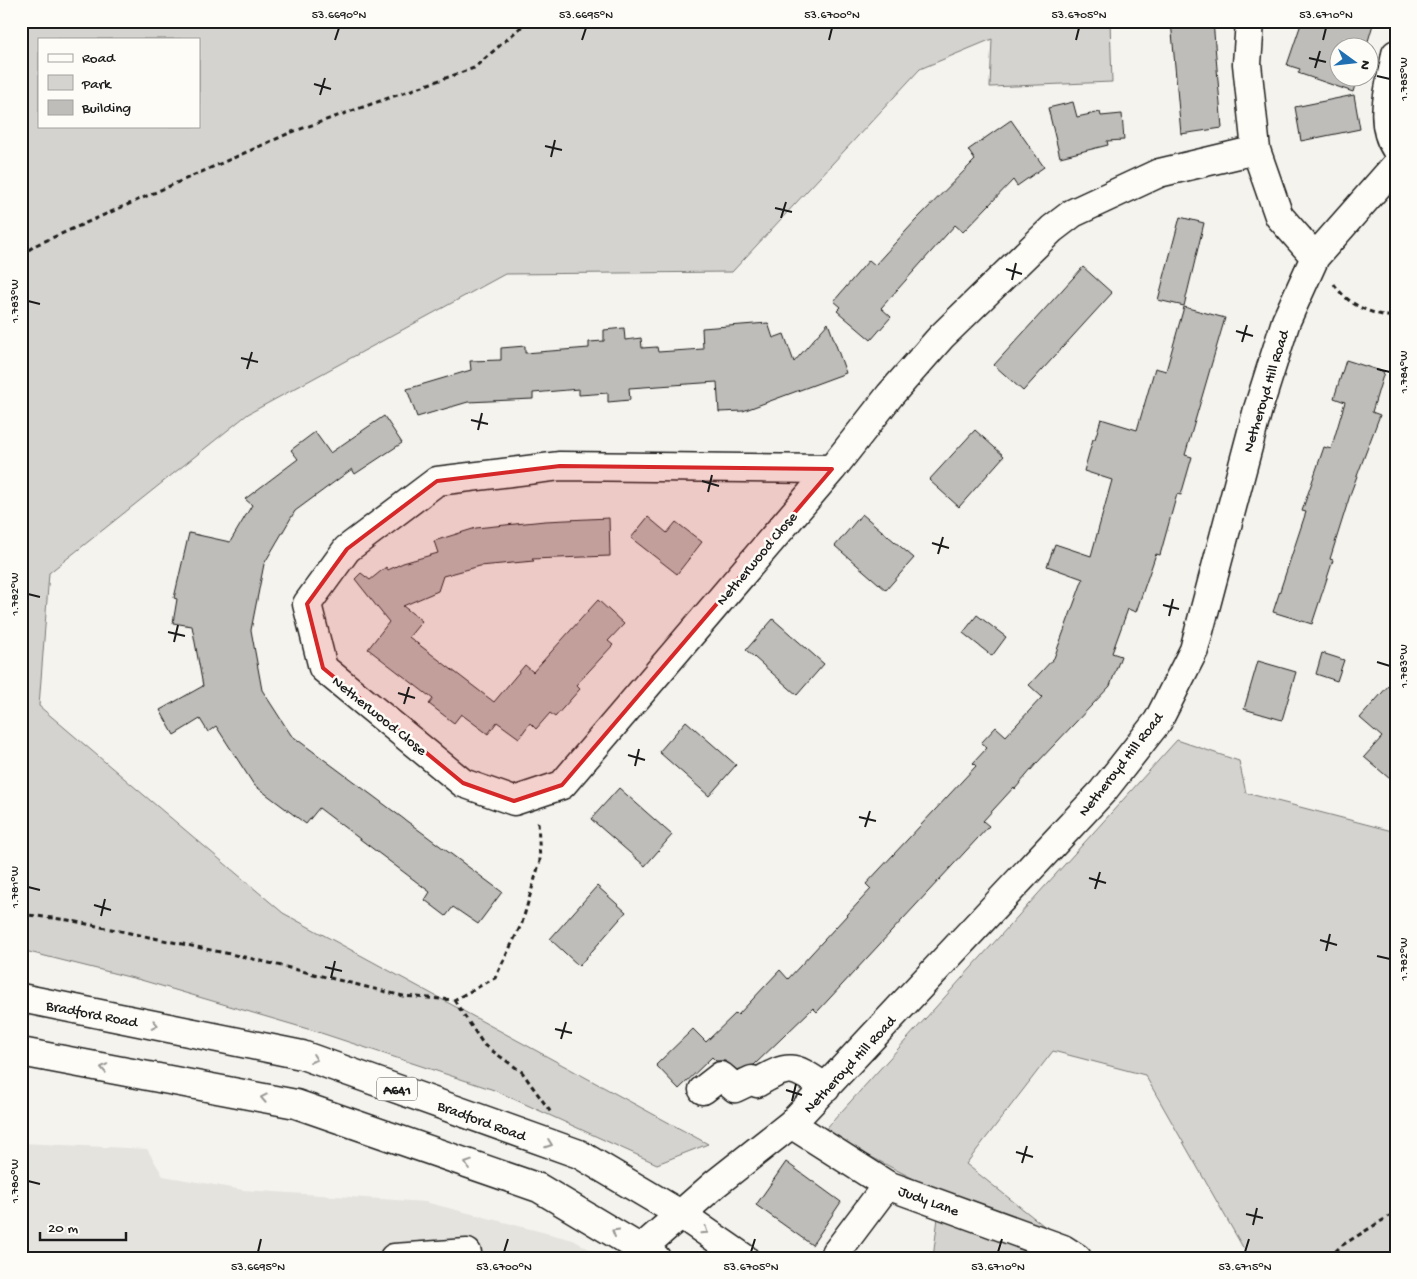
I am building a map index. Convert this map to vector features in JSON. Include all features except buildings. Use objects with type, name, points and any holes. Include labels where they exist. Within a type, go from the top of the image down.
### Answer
[{"type":"street","points":[[1250,21],[1246,64],[1256,150],[1279,216],[1315,257]]},
{"type":"street","points":[[1396,54],[1385,121],[1390,140],[1396,148]]},
{"type":"street","name":"Netherwood Close","points":[[832,470],[560,466],[437,481],[347,549],[307,604],[323,668],[463,783],[514,801],[562,786],[832,470],[890,395],[941,337],[1052,229],[1066,218],[1159,173],[1256,150]]},
{"type":"street","name":"Netheroyd Hill Road","points":[[649,1253],[682,1215],[715,1184],[791,1124],[826,1088],[1103,791],[1158,721],[1194,650],[1258,409],[1286,321],[1315,257],[1396,165]]},
{"type":"street","name":"Bradford Road","points":[[21,998],[302,1055],[579,1154],[682,1215],[744,1258]]},
{"type":"street","points":[[21,1052],[296,1104],[539,1188],[649,1253]]},
{"type":"street","points":[[703,1090],[721,1076],[736,1088],[752,1080],[757,1083],[789,1068],[801,1071],[826,1088]]},
{"type":"street","name":"Judy Lane","points":[[791,1124],[887,1185],[1063,1249],[1077,1258]]},
{"type":"street","points":[[836,1253],[887,1185]]},
{"type":"street","points":[[394,1258],[467,1253]]},
{"type":"path","points":[[21,255],[36,245],[292,132],[474,68],[528,21]]},
{"type":"path","points":[[1315,257],[1341,294],[1361,309],[1396,317]]},
{"type":"path","points":[[21,914],[68,920],[249,958],[404,996],[454,1000],[495,978],[522,923],[540,861],[537,793]]},
{"type":"path","points":[[454,1000],[484,1045],[522,1072],[554,1117]]},
{"type":"path","points":[[1329,1258],[1341,1246],[1396,1212]]},
{"type":"highlighted area","points":[[560,466],[832,469],[562,785],[514,801],[463,783],[323,668],[307,604],[347,549],[437,481]]},
{"type":"shaded area","points":[[21,1143],[147,1149],[163,1176],[243,1190],[425,1202],[573,1240],[605,1258],[21,1258]]},
{"type":"green space","points":[[21,21],[1110,21],[1112,82],[990,87],[992,39],[920,69],[732,272],[505,274],[248,414],[49,573],[39,706],[283,913],[708,1144],[657,1164],[494,1090],[318,1032],[141,980],[21,950]]},
{"type":"green space","points":[[1177,740],[1239,761],[1246,793],[1396,832],[1396,1258],[1249,1258],[1145,1075],[1053,1051],[966,1164],[1053,1233],[1039,1258],[933,1258],[941,1193],[823,1132]]}]
